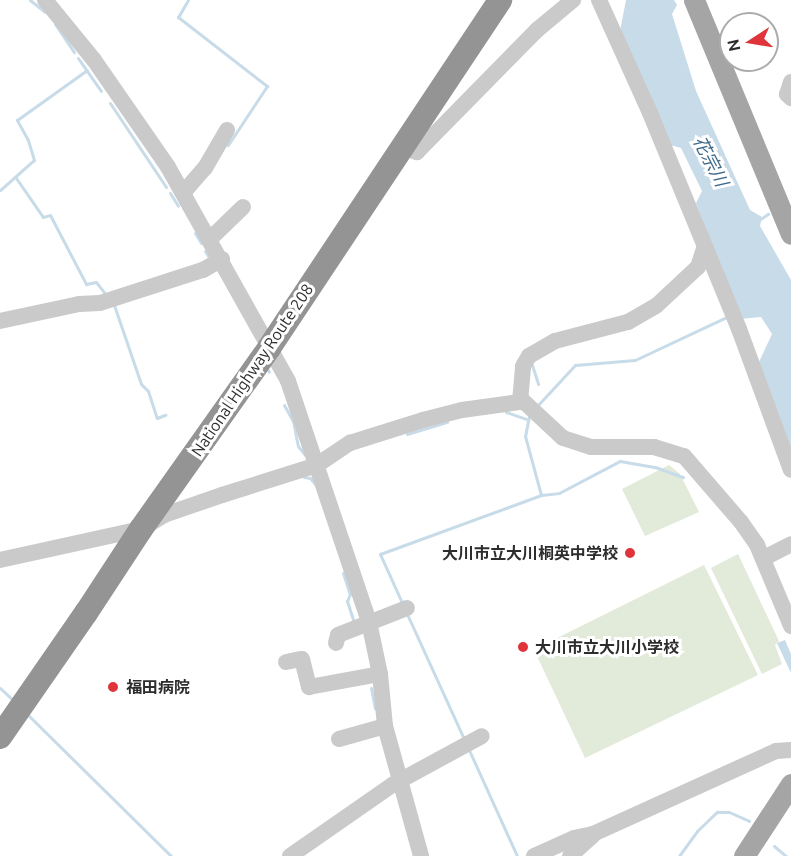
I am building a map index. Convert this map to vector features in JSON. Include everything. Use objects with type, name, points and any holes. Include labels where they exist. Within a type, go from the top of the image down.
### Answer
[{"type":"highway","name":"National Highway Route 208","points":[[0,737],[86,614],[141,528],[269,348],[500,0]]},
{"type":"main road","points":[[698,8],[791,234]]},
{"type":"main road","points":[[753,842],[791,784]]},
{"type":"street","points":[[403,147],[417,152],[537,30],[573,0]]},
{"type":"street","points":[[599,0],[650,113],[733,315],[791,470]]},
{"type":"street","points":[[46,1],[94,60],[183,193],[222,259],[288,381],[369,622],[380,674],[379,727],[395,783],[421,856]]},
{"type":"street","points":[[791,82],[787,94],[791,98]]},
{"type":"street","points":[[183,193],[205,168],[227,130]]},
{"type":"street","points":[[210,238],[243,207]]},
{"type":"street","points":[[521,401],[523,366],[529,356],[555,341],[628,322],[656,306],[698,267],[704,249]]},
{"type":"street","points":[[0,321],[68,306],[100,303],[158,282],[194,273],[222,259]]},
{"type":"street","points":[[0,560],[141,528],[164,515],[317,465],[350,443],[462,410],[521,401]]},
{"type":"street","points":[[521,401],[563,438],[591,447],[654,447],[684,456],[741,522],[764,558],[791,626]]},
{"type":"street","points":[[764,558],[791,544]]},
{"type":"street","points":[[336,643],[338,635],[404,609]]},
{"type":"street","points":[[286,662],[302,659],[309,687],[380,674]]},
{"type":"street","points":[[339,739],[379,727]]},
{"type":"street","points":[[290,856],[395,783],[471,742]]},
{"type":"street","points":[[534,856],[574,838],[593,834],[776,751],[791,750]]},
{"type":"street","points":[[570,856],[593,834]]},
{"type":"green space","points":[[669,465],[680,474],[699,512],[645,536],[622,489]]},
{"type":"green space","points":[[738,554],[779,641],[775,645],[782,664],[762,674],[711,568]]},
{"type":"green space","points":[[704,565],[758,675],[585,758],[536,654],[539,652],[537,648]]},
{"type":"water","name":"花宗川","points":[[626,0],[674,0],[677,5],[672,14],[696,91],[750,210],[762,217],[760,226],[791,280],[791,450],[759,362],[772,334],[761,317],[740,319],[696,203],[702,191],[681,148],[670,145],[620,31]]},
{"type":"water","points":[[785,640],[791,654],[791,673],[777,643]]},
{"type":"waterway","points":[[30,0],[45,12]]},
{"type":"waterway","points":[[188,0],[178,17],[267,86],[228,145]]},
{"type":"waterway","points":[[55,24],[74,52]]},
{"type":"waterway","points":[[78,58],[101,91]]},
{"type":"waterway","points":[[0,190],[34,160],[28,140],[17,120],[87,70]]},
{"type":"waterway","points":[[110,103],[166,187]]},
{"type":"waterway","points":[[16,178],[43,217],[50,215],[86,284],[96,282],[107,296]]},
{"type":"waterway","points":[[170,193],[178,206]]},
{"type":"waterway","points":[[759,220],[768,214]]},
{"type":"waterway","points":[[195,233],[201,243]]},
{"type":"waterway","points":[[205,251],[210,259]]},
{"type":"waterway","points":[[114,305],[141,384],[148,391],[157,418],[165,415]]},
{"type":"waterway","points":[[537,406],[575,365],[635,360],[727,317]]},
{"type":"waterway","points":[[532,365],[538,384]]},
{"type":"waterway","points":[[284,405],[293,421],[298,446],[305,455]]},
{"type":"waterway","points":[[506,412],[526,419]]},
{"type":"waterway","points":[[529,416],[525,436],[541,495]]},
{"type":"waterway","points":[[407,434],[447,422]]},
{"type":"waterway","points":[[403,605],[380,554],[541,495],[559,493],[620,461],[655,467],[683,477]]},
{"type":"waterway","points":[[304,477],[310,478],[315,484]]},
{"type":"waterway","points":[[343,573],[350,594],[347,601],[353,620]]},
{"type":"waterway","points":[[407,614],[464,739]]},
{"type":"waterway","points":[[0,688],[14,701]]},
{"type":"waterway","points":[[371,688],[375,709]]},
{"type":"waterway","points":[[27,714],[171,856]]},
{"type":"waterway","points":[[469,750],[517,856]]},
{"type":"waterway","points":[[679,856],[697,831],[717,812],[729,812],[749,821]]},
{"type":"waterway","points":[[774,846],[786,856]]},
{"type":"place","name":"大川市立大川桐英中学校","points":[[630,553]]},
{"type":"place","name":"大川市立大川小学校","points":[[523,647]]},
{"type":"place","name":"福田病院","points":[[113,687]]}]
